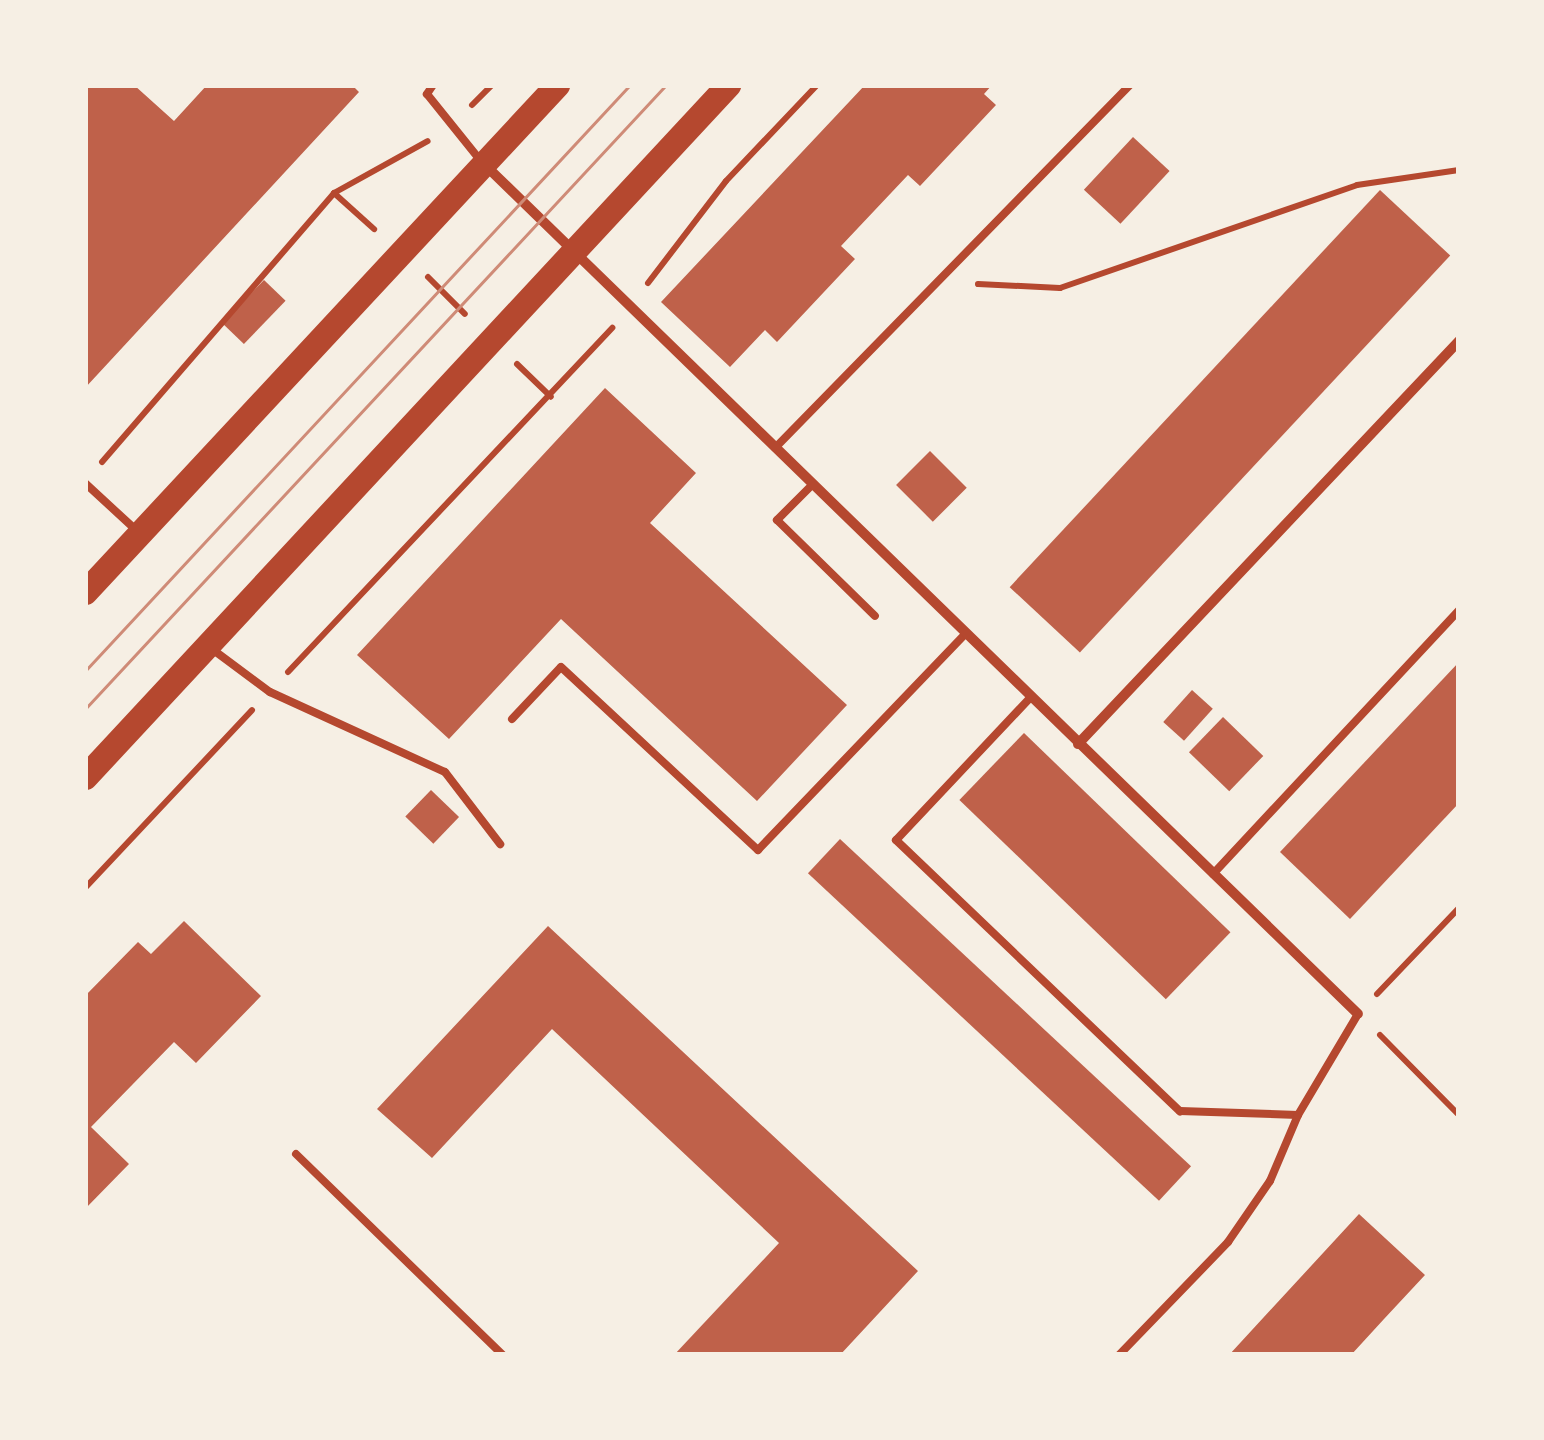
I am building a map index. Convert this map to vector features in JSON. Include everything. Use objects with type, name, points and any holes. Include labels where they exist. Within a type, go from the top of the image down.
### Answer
[{"type":"main road","points":[[85,592],[557,85]]},
{"type":"main road","points":[[85,778],[728,85]]},
{"type":"street","points":[[484,164],[1358,1014]]},
{"type":"street","points":[[1078,744],[1455,354],[1459,341]]},
{"type":"lane","points":[[418,85],[449,129],[484,164]]},
{"type":"lane","points":[[427,94],[433,85]]},
{"type":"lane","points":[[775,448],[1130,85]]},
{"type":"lane","points":[[85,482],[140,534]]},
{"type":"lane","points":[[813,484],[778,520],[875,616]]},
{"type":"lane","points":[[1212,874],[1459,610]]},
{"type":"lane","points":[[512,719],[561,667],[758,850],[965,634]]},
{"type":"lane","points":[[208,645],[270,692],[445,772],[500,844]]},
{"type":"lane","points":[[1030,699],[896,840],[1180,1111],[1298,1115]]},
{"type":"lane","points":[[1120,1355],[1228,1242],[1270,1181],[1298,1115],[1358,1014]]},
{"type":"lane","points":[[296,1154],[503,1355]]},
{"type":"path","points":[[98,466],[334,193],[449,129],[492,85]]},
{"type":"path","points":[[85,888],[551,397],[630,307],[726,181],[817,85]]},
{"type":"path","points":[[937,282],[1060,288],[1357,186],[1459,170]]},
{"type":"path","points":[[334,193],[551,397]]},
{"type":"path","points":[[1459,908],[1358,1014],[1459,1115]]},
{"type":"building","points":[[85,85],[134,85],[174,121],[207,85],[352,85],[359,92],[85,388]]},
{"type":"building","points":[[865,85],[992,85],[984,94],[996,105],[920,186],[908,175],[841,246],[855,259],[777,342],[765,330],[730,367],[661,302]]},
{"type":"building","points":[[1133,137],[1170,171],[1120,224],[1084,190]]},
{"type":"building","points":[[1380,190],[1450,255],[1080,653],[1010,587]]},
{"type":"building","points":[[264,280],[286,301],[244,344],[222,323]]},
{"type":"building","points":[[605,388],[696,473],[650,523],[847,705],[757,801],[561,619],[449,739],[357,655]]},
{"type":"building","points":[[930,451],[967,488],[933,522],[896,485]]},
{"type":"building","points":[[1459,662],[1459,803],[1350,919],[1280,852]]},
{"type":"building","points":[[1192,690],[1213,709],[1184,741],[1163,722]]},
{"type":"building","points":[[1223,717],[1263,756],[1229,791],[1189,752]]},
{"type":"building","points":[[1024,733],[1230,932],[1166,999],[959,800]]},
{"type":"building","points":[[431,790],[459,817],[433,844],[405,817]]},
{"type":"building","points":[[840,839],[1191,1166],[1159,1201],[808,873]]},
{"type":"building","points":[[184,921],[261,996],[196,1063],[174,1042],[91,1127],[129,1164],[85,1209],[85,996],[138,942],[151,954]]},
{"type":"building","points":[[548,926],[918,1271],[840,1355],[674,1355],[779,1243],[552,1029],[432,1158],[377,1109]]},
{"type":"building","points":[[1359,1214],[1425,1275],[1351,1355],[1229,1355]]},
{"type":"tram line","points":[[85,671],[630,85]]},
{"type":"tram line","points":[[85,709],[666,85]]}]
